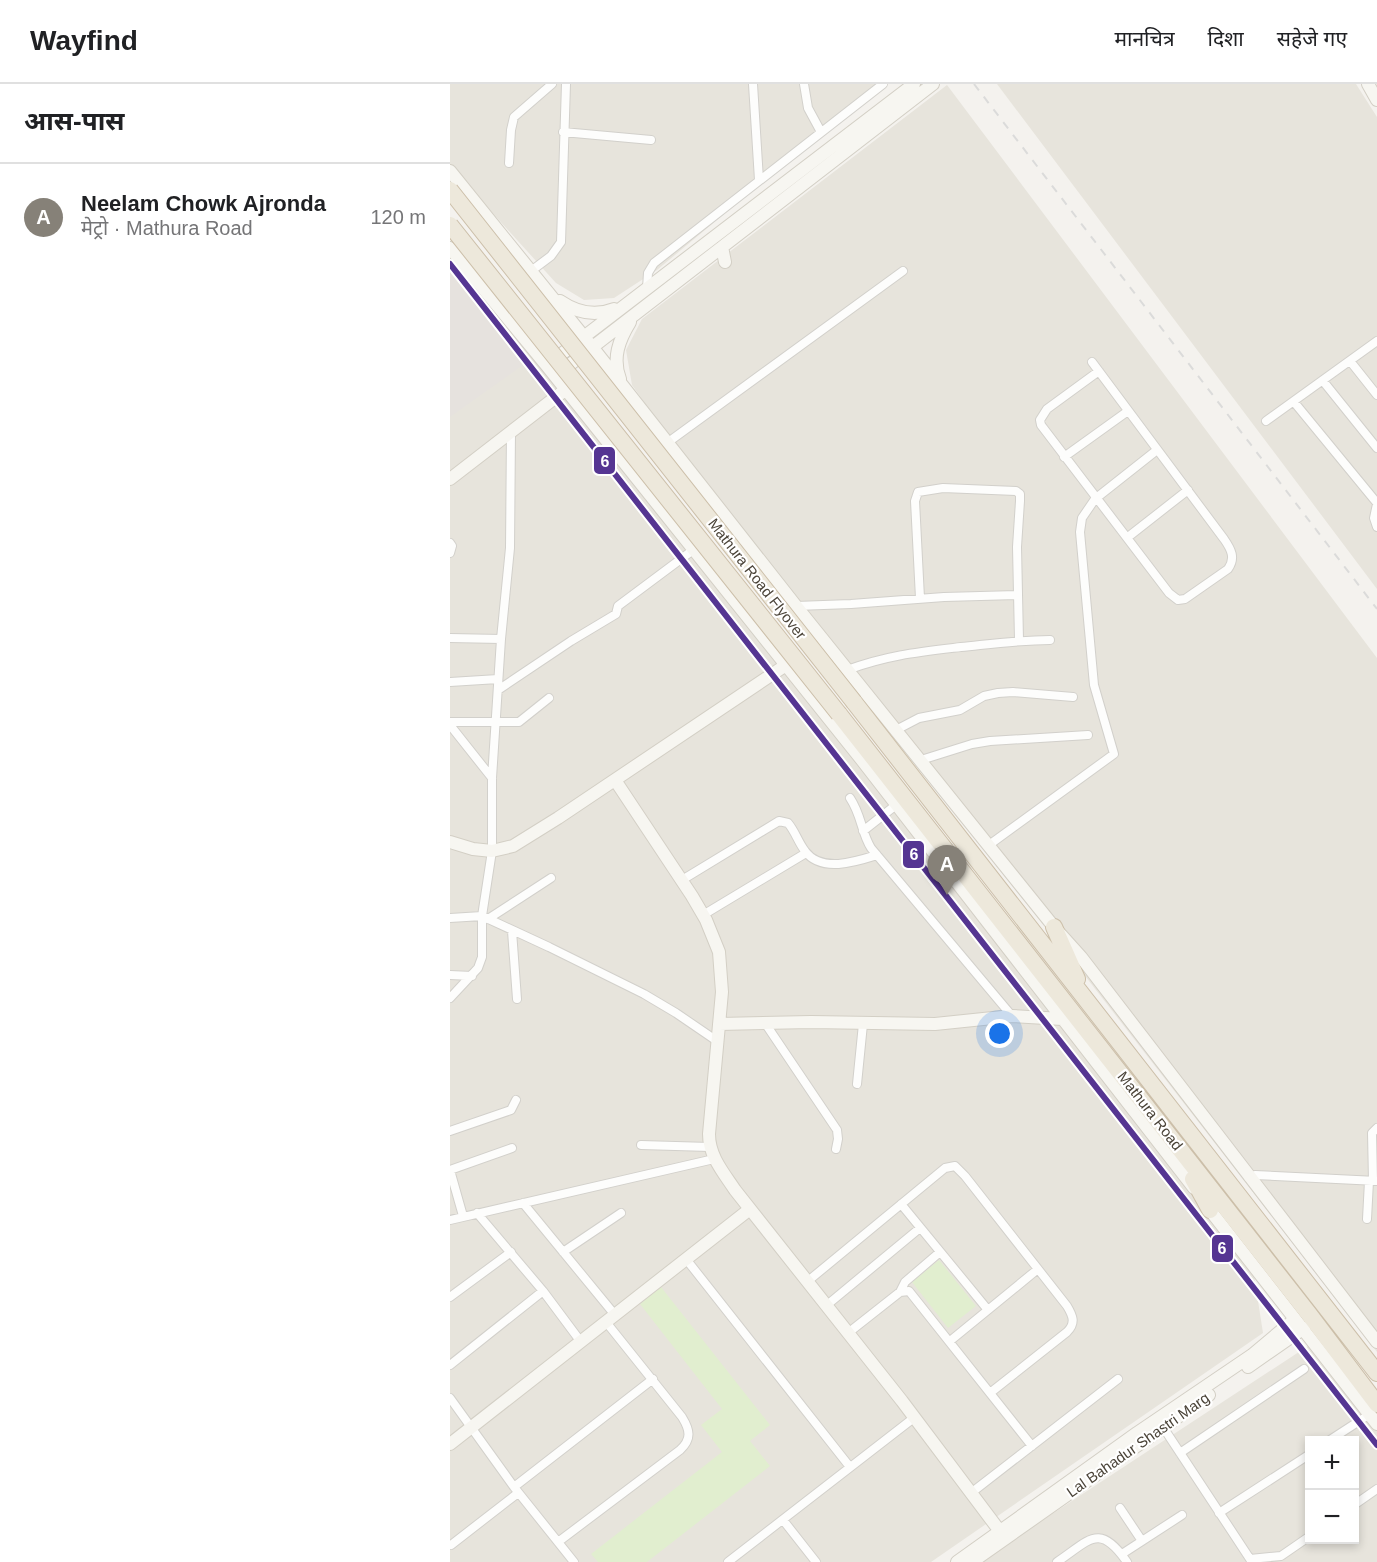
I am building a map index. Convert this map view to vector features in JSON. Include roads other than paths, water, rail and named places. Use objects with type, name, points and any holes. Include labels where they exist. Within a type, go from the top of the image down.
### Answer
[{"type":"highway","name":"Mathura Road Flyover","points":[[450,190],[1062,969]]},
{"type":"highway","name":"Mathura Road Flyover","points":[[450,225],[921,819]]},
{"type":"highway","points":[[861,759],[921,819]]},
{"type":"highway","name":"Mathura Road","points":[[921,819],[1167,1132],[1375,1414]]},
{"type":"highway","points":[[1054,927],[1082,994]]},
{"type":"highway","name":"Mathura Road","points":[[1062,969],[1377,1373]]},
{"type":"highway","points":[[1167,1132],[1210,1210]]},
{"type":"street","points":[[509,163],[514,117],[552,84]]},
{"type":"street","points":[[531,271],[551,256],[561,242],[566,84]]},
{"type":"street","points":[[753,84],[759,180]]},
{"type":"street","points":[[804,84],[808,108],[821,132]]},
{"type":"street","points":[[647,288],[648,273],[654,263],[883,84]]},
{"type":"street","points":[[551,371],[593,348],[722,247],[915,84]]},
{"type":"street","points":[[551,371],[584,336],[624,305],[933,84]]},
{"type":"street","points":[[1368,84],[1377,100]]},
{"type":"street","points":[[563,132],[651,140]]},
{"type":"street","points":[[450,171],[584,336],[847,670],[1054,927],[1081,957],[1377,1342]]},
{"type":"street","points":[[722,247],[725,262]]},
{"type":"street","points":[[450,248],[861,759],[1210,1210],[1299,1323],[1375,1414],[1337,1436]]},
{"type":"street","points":[[667,443],[903,271]]},
{"type":"street","points":[[551,296],[569,308],[588,314],[606,312],[624,305]]},
{"type":"street","points":[[524,338],[544,335],[554,328],[561,319],[561,309]]},
{"type":"street","points":[[626,391],[617,371],[616,353],[623,334],[634,316]]},
{"type":"street","points":[[1266,421],[1377,341]]},
{"type":"street","points":[[1350,361],[1377,395]]},
{"type":"street","points":[[1092,362],[1099,371],[1157,450],[1188,490],[1229,546],[1233,562],[1228,569],[1185,599],[1178,600],[1169,593],[1128,537],[1095,499],[1041,425],[1042,414],[1099,371]]},
{"type":"street","points":[[1323,381],[1377,448]]},
{"type":"street","points":[[450,479],[565,390]]},
{"type":"street","points":[[593,423],[592,415],[605,400],[626,391]]},
{"type":"street","points":[[1294,402],[1377,504],[1374,518],[1377,527]]},
{"type":"street","points":[[1064,457],[1128,411]]},
{"type":"street","points":[[450,998],[472,976],[482,962],[492,851],[492,778],[498,679],[510,548],[512,431]]},
{"type":"street","points":[[989,845],[1114,754],[1094,685],[1080,532],[1082,518],[1095,499],[1157,450]]},
{"type":"street","points":[[920,598],[915,495],[922,490],[943,488],[1016,491],[1020,494],[1017,595],[1019,640]]},
{"type":"street","points":[[1128,537],[1188,490]]},
{"type":"street","points":[[450,543],[450,553]]},
{"type":"street","points":[[498,690],[616,614],[618,606],[693,550]]},
{"type":"street","points":[[796,606],[920,598],[1017,595]]},
{"type":"street","points":[[450,638],[501,639]]},
{"type":"street","points":[[847,670],[877,659],[903,653],[1019,640],[1050,640]]},
{"type":"street","points":[[450,843],[492,851],[513,846],[532,836],[786,665]]},
{"type":"street","points":[[450,682],[498,679]]},
{"type":"street","points":[[896,730],[919,718],[960,710],[984,696],[998,693],[1073,697]]},
{"type":"street","points":[[450,723],[519,722],[549,698]]},
{"type":"street","points":[[450,723],[492,778]]},
{"type":"street","points":[[921,760],[972,744],[990,741],[1088,735]]},
{"type":"street","points":[[615,780],[704,915],[719,952],[722,979],[709,1134],[714,1159],[750,1209],[915,1417],[1003,1534]]},
{"type":"street","points":[[850,798],[860,814],[866,840],[877,855],[1012,1016]]},
{"type":"street","points":[[863,831],[896,805]]},
{"type":"street","points":[[682,880],[779,821],[788,823],[812,860],[825,863],[854,862],[877,855]]},
{"type":"street","points":[[704,915],[806,853]]},
{"type":"street","points":[[485,918],[551,878]]},
{"type":"street","points":[[450,918],[485,918],[622,982],[676,1013],[717,1041]]},
{"type":"street","points":[[512,931],[517,999]]},
{"type":"street","points":[[450,975],[472,976]]},
{"type":"street","points":[[719,1024],[955,1023],[1012,1016],[1062,1019]]},
{"type":"street","points":[[765,1023],[837,1130],[836,1149]]},
{"type":"street","points":[[857,1084],[863,1024]]},
{"type":"street","points":[[450,1131],[511,1110],[516,1100]]},
{"type":"street","points":[[1367,1219],[1373,1181],[1372,1133],[1377,1128]]},
{"type":"street","points":[[641,1145],[710,1147]]},
{"type":"street","points":[[463,1216],[450,1170],[512,1148]]},
{"type":"street","points":[[450,1220],[714,1159]]},
{"type":"street","points":[[808,1281],[945,1168],[955,1166],[1072,1314],[1072,1327],[990,1393]]},
{"type":"street","points":[[1248,1177],[1255,1175],[1373,1181]]},
{"type":"street","points":[[523,1203],[563,1252],[688,1427],[689,1436],[687,1444],[558,1542]]},
{"type":"street","points":[[901,1204],[988,1310]]},
{"type":"street","points":[[450,1443],[750,1209]]},
{"type":"street","points":[[477,1213],[543,1291],[581,1342]]},
{"type":"street","points":[[563,1252],[621,1213]]},
{"type":"street","points":[[827,1305],[920,1228]]},
{"type":"street","points":[[450,1297],[511,1252]]},
{"type":"street","points":[[900,1292],[905,1282],[940,1252]]},
{"type":"street","points":[[686,1259],[850,1467]]},
{"type":"street","points":[[950,1341],[1038,1269]]},
{"type":"street","points":[[849,1333],[900,1292],[904,1290],[912,1293],[1032,1446]]},
{"type":"street","points":[[450,1365],[543,1291]]},
{"type":"street","name":"Lal Bahadur Shastri Marg","points":[[1003,1534],[1299,1323]]},
{"type":"street","points":[[1180,1453],[1304,1368]]},
{"type":"street","points":[[451,1545],[653,1379]]},
{"type":"street","points":[[971,1493],[1118,1379]]},
{"type":"street","points":[[450,1398],[516,1490],[574,1562]]},
{"type":"street","points":[[728,1562],[915,1417]]},
{"type":"street","points":[[1161,1423],[1250,1559],[1282,1559],[1305,1540]]},
{"type":"street","points":[[1219,1513],[1305,1457]]},
{"type":"street","points":[[1359,1502],[1377,1490]]},
{"type":"street","points":[[1120,1508],[1142,1541]]},
{"type":"street","points":[[1057,1562],[1089,1540],[1100,1537],[1112,1543],[1125,1558],[1142,1541],[1182,1515]]},
{"type":"street","points":[[783,1520],[816,1562]]},
{"type":"street","points":[[957,1562],[1003,1534]]},
{"type":"street","points":[[972,1562],[1003,1534]]},
{"type":"railway","points":[[974,84],[1377,609]]},
{"type":"place","name":"Neelam Chowk Ajronda","points":[[947,895]]}]
